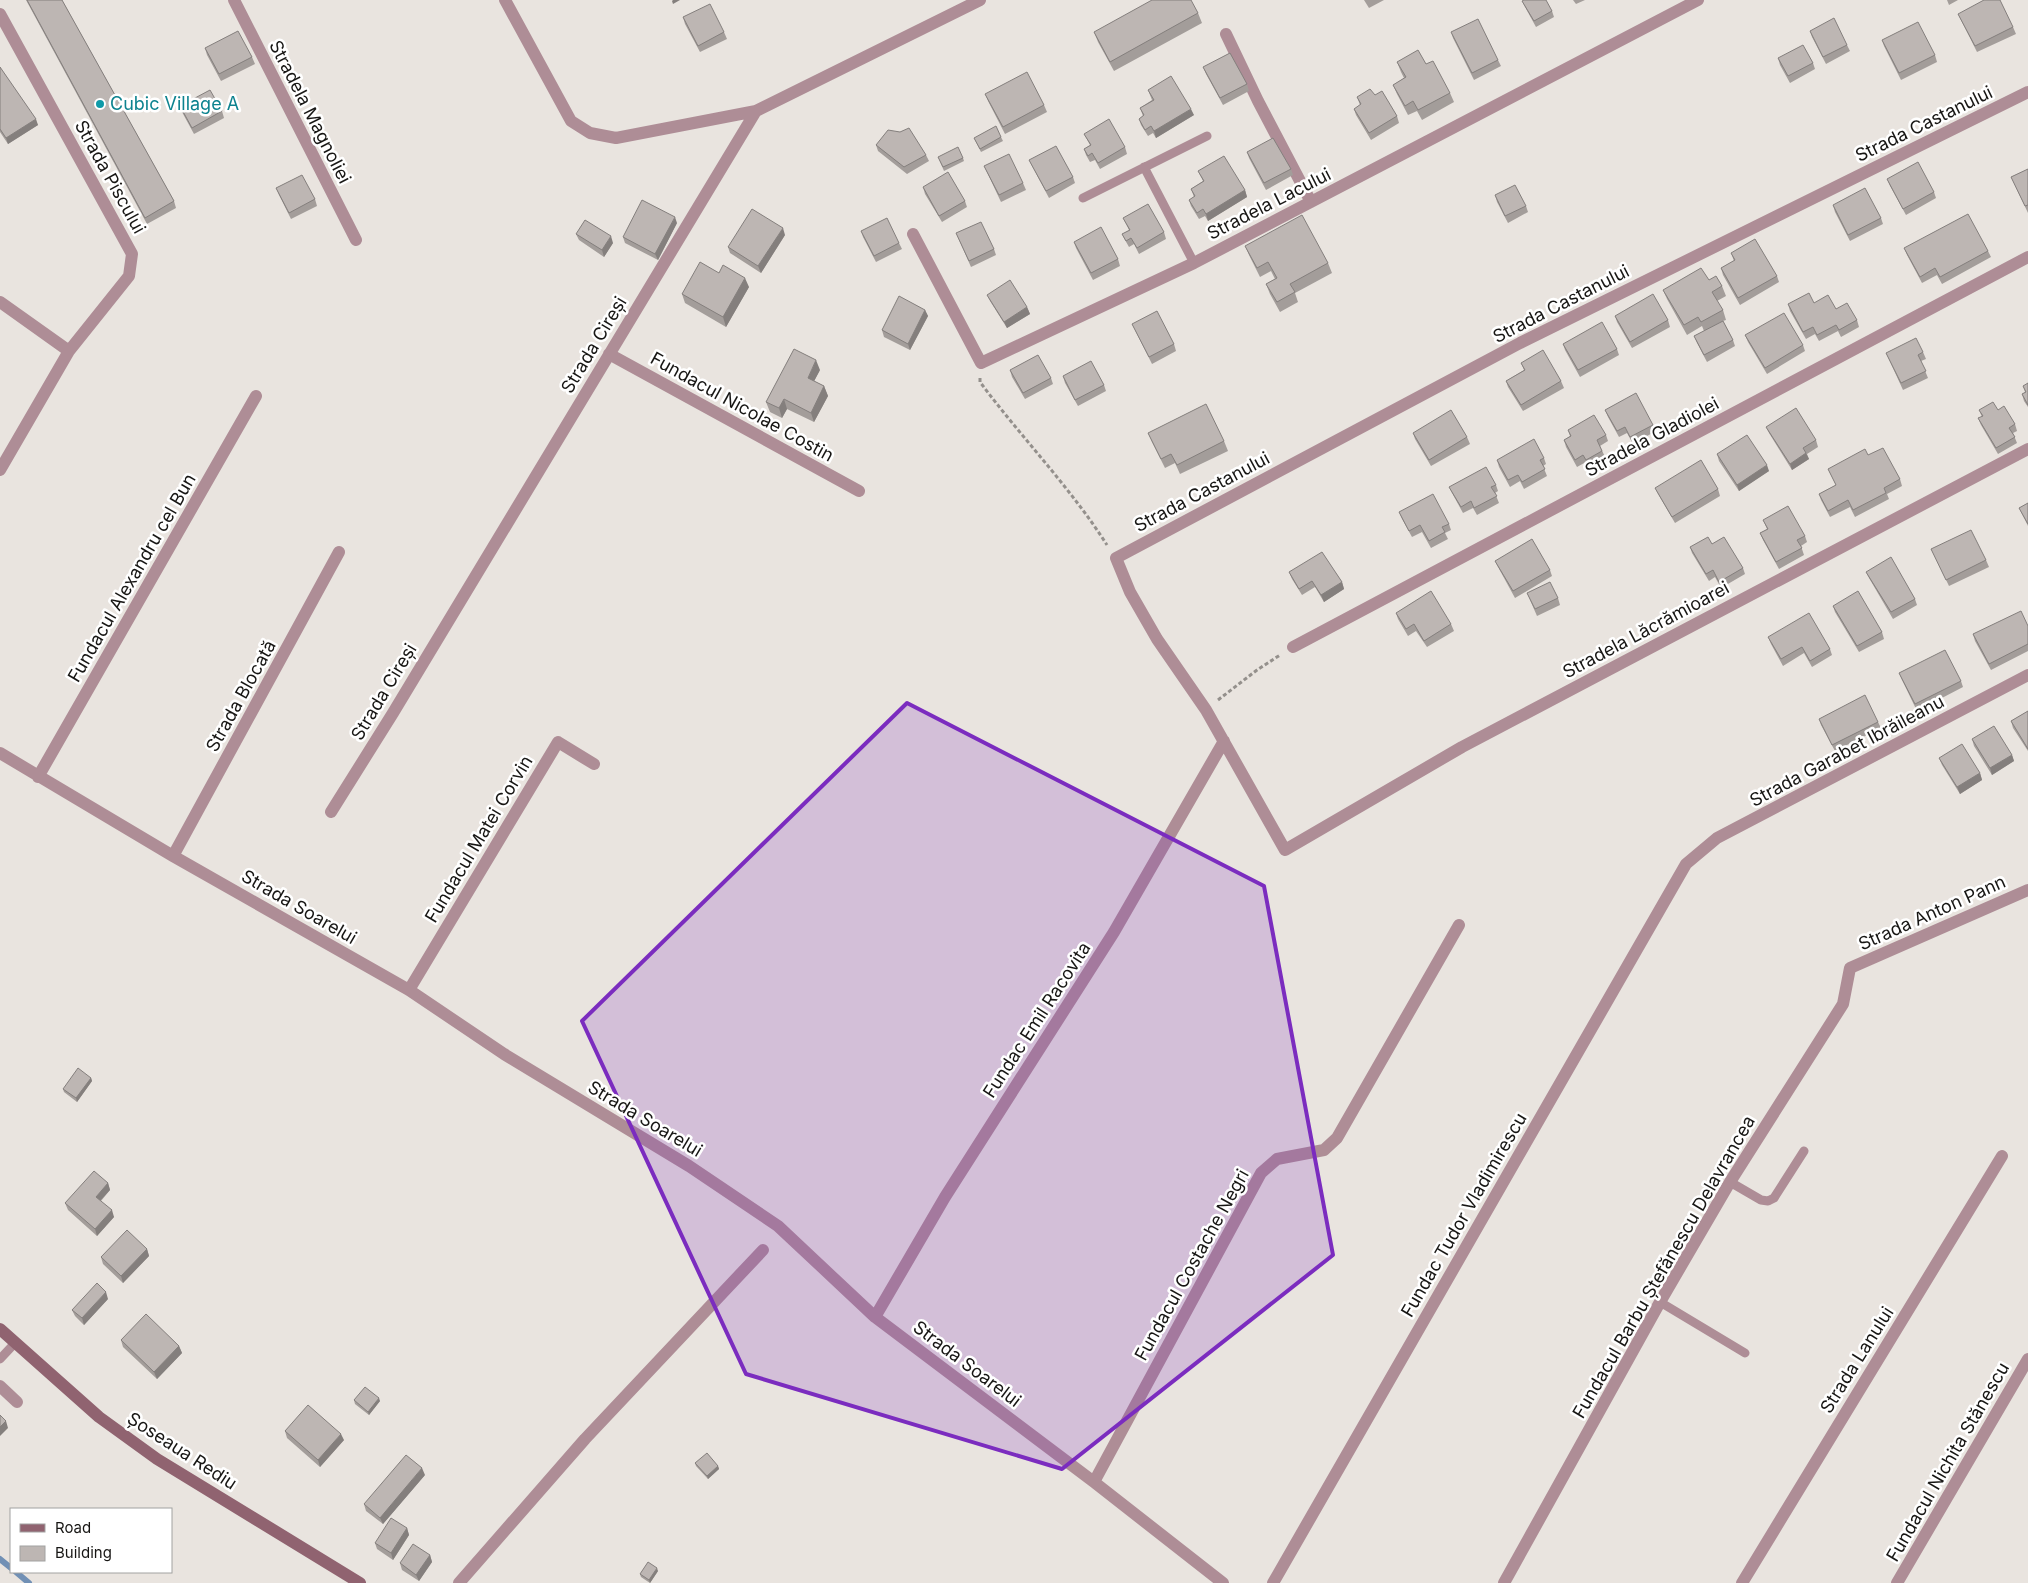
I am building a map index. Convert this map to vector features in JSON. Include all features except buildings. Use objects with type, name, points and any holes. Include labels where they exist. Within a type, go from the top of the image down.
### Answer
[{"type":"main road","name":"Șoseaua Rediu","points":[[0,1329],[99,1417],[157,1459],[360,1583]]},
{"type":"street","name":"Stradela Magnoliei","points":[[234,0],[356,240]]},
{"type":"street","points":[[505,0],[570,121],[590,133],[616,138],[756,111],[980,0]]},
{"type":"street","name":"Stradela Lacului","points":[[981,363],[1194,262],[1698,0]]},
{"type":"street","name":"Strada Piscului","points":[[0,14],[132,254],[129,276],[69,351],[0,470]]},
{"type":"street","points":[[1226,34],[1310,202]]},
{"type":"street","name":"Strada Castanului","points":[[1116,558],[1520,343],[2028,92]]},
{"type":"street","name":"Strada Cireși","points":[[331,812],[393,713],[756,111]]},
{"type":"street","points":[[913,234],[981,363]]},
{"type":"street","name":"Stradela Gladiolei","points":[[1293,647],[2028,258]]},
{"type":"street","points":[[0,302],[69,351]]},
{"type":"street","name":"Fundacul Nicolae Costin","points":[[609,354],[859,491]]},
{"type":"street","name":"Fundacul Alexandru cel Bun","points":[[38,776],[256,396]]},
{"type":"street","name":"Stradela Lăcrămioarei","points":[[1224,741],[1285,850],[1462,747],[2028,449]]},
{"type":"street","name":"Strada Blocată","points":[[173,856],[340,552]]},
{"type":"street","points":[[1116,558],[1130,592],[1158,640],[1206,710],[1224,741]]},
{"type":"street","name":"Strada Garabet Ibrăileanu","points":[[1686,864],[1717,838],[2028,675]]},
{"type":"street","name":"Fundac Emil Racovita","points":[[875,1316],[944,1197],[1114,932],[1224,741]]},
{"type":"street","name":"Fundacul Matei Corvin","points":[[409,990],[558,742],[594,764]]},
{"type":"street","name":"Strada Soarelui","points":[[0,753],[173,856],[409,990],[504,1054],[689,1166],[778,1226],[875,1316],[1094,1482],[1223,1583]]},
{"type":"street","name":"Fundac Tudor Vladimirescu","points":[[1273,1583],[1686,864]]},
{"type":"street","name":"Strada Anton Pann","points":[[1850,968],[2028,890]]},
{"type":"street","name":"Fundacul Costache Negri","points":[[1094,1482],[1260,1173],[1277,1158],[1324,1150],[1337,1138],[1459,925]]},
{"type":"street","name":"Fundacul Barbu Ștefănescu Delavrancea","points":[[1504,1583],[1660,1302],[1730,1182],[1843,1004],[1850,968]]},
{"type":"street","name":"Strada Lanului","points":[[1742,1583],[2002,1156]]},
{"type":"street","points":[[459,1583],[585,1439],[763,1250]]},
{"type":"street","name":"Fundacul Nichita Stănescu","points":[[1898,1583],[2028,1359]]},
{"type":"street","points":[[0,1386],[17,1402]]},
{"type":"lane","points":[[1082,198],[1207,136]]},
{"type":"lane","points":[[1144,167],[1194,262]]},
{"type":"lane","points":[[1730,1182],[1761,1200],[1768,1201],[1774,1198],[1804,1151]]},
{"type":"lane","points":[[1660,1302],[1745,1353]]},
{"type":"lane","points":[[0,1359],[15,1343]]},
{"type":"path","points":[[981,363],[980,382],[1010,423],[1088,515],[1116,558]]},
{"type":"path","points":[[1206,710],[1257,670],[1293,647]]},
{"type":"highlighted area","points":[[907,703],[1264,886],[1333,1255],[1062,1469],[746,1374],[582,1021]]},
{"type":"waterway","points":[[0,1559],[10,1567]]},
{"type":"waterway","points":[[17,1573],[29,1583]]},
{"type":"place","name":"Cubic Village A","points":[[100,104]]}]
